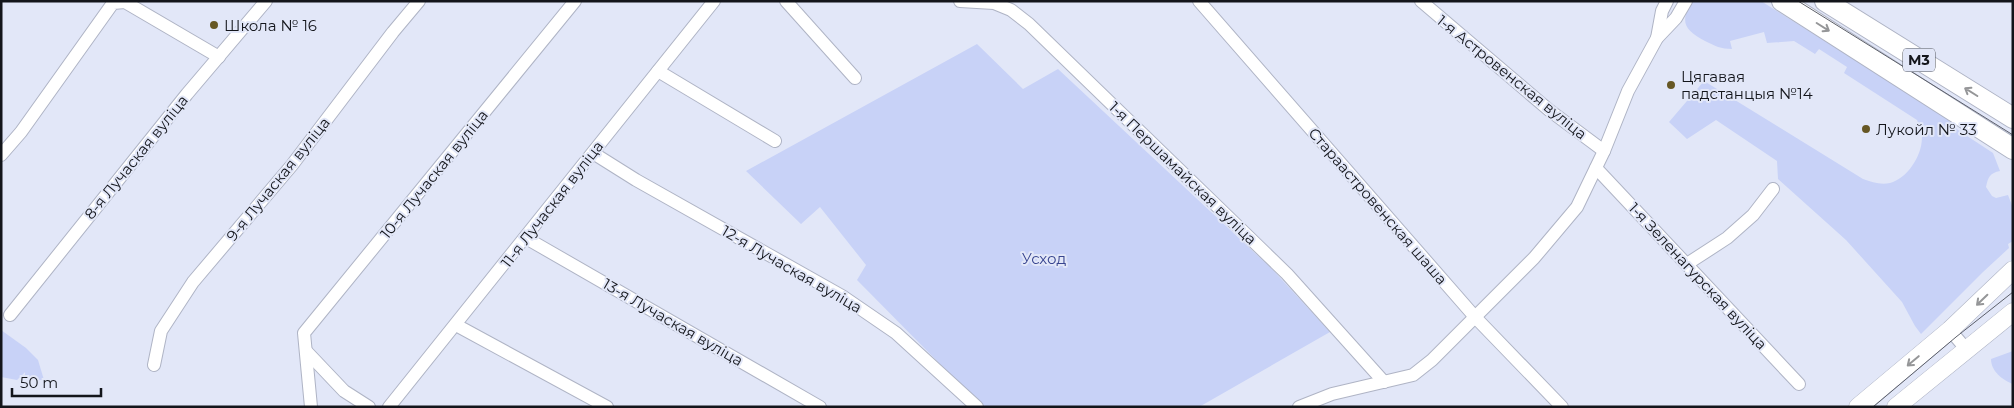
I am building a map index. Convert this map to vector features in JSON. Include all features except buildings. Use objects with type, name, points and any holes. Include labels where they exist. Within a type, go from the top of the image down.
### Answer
[{"type":"main road","name":"М3","points":[[1782,1],[2013,149]]},
{"type":"main road","name":"М3","points":[[1825,1],[2013,118]]},
{"type":"main road","points":[[1858,407],[1950,330],[2013,270]]},
{"type":"main road","points":[[1896,407],[2013,312]]},
{"type":"street","name":"8-я Лучаская вуліца","points":[[10,315],[187,94],[266,1]]},
{"type":"street","name":"9-я Лучаская вуліца","points":[[154,365],[161,331],[193,282],[292,165],[393,32],[419,1]]},
{"type":"street","name":"10-я Лучаская вуліца","points":[[311,407],[304,333],[575,1]]},
{"type":"street","name":"11-я Лучаская вуліца","points":[[389,407],[714,1]]},
{"type":"street","points":[[786,1],[855,78]]},
{"type":"street","name":"1-я Першамайская вуліца","points":[[960,1],[994,2],[1011,10],[1029,24],[1287,274],[1384,382]]},
{"type":"street","name":"Стараастровенская шаша","points":[[1199,1],[1475,317],[1562,407]]},
{"type":"street","name":"1-я Астровенская вуліца","points":[[1421,1],[1549,110],[1604,152]]},
{"type":"street","points":[[1657,38],[1662,11],[1667,1]]},
{"type":"street","points":[[1302,406],[1332,394],[1413,375],[1432,360],[1534,258],[1577,207],[1604,152],[1628,91],[1657,38],[1676,18],[1686,1]]},
{"type":"street","points":[[1,155],[21,132],[113,3],[125,2],[219,57]]},
{"type":"street","points":[[658,71],[775,141]]},
{"type":"street","name":"12-я Лучаская вуліца","points":[[593,153],[636,180],[842,296],[896,333],[977,407]]},
{"type":"street","name":"1-я Зеленагурская вуліца","points":[[1596,168],[1799,384]]},
{"type":"street","points":[[1687,264],[1727,238],[1753,215],[1773,189]]},
{"type":"street","name":"13-я Лучаская вуліца","points":[[526,238],[820,407]]},
{"type":"street","points":[[456,325],[607,407]]},
{"type":"street","points":[[1950,330],[1966,349]]},
{"type":"street","points":[[306,351],[344,391],[369,407]]},
{"type":"green space","points":[[1692,1],[1761,1],[1943,115],[1958,130],[1993,153],[2000,171],[1990,176],[1986,187],[1992,196],[1996,198],[2008,195],[2013,208],[2013,241],[2008,244],[2009,248],[1921,334],[1902,302],[1846,240],[1778,179],[1777,161],[1716,120],[1687,139],[1669,122],[1704,81],[1863,179],[1883,184],[1897,180],[1904,175],[1914,162],[1921,146],[1922,138],[1917,120],[1844,73],[1847,67],[1819,49],[1815,54],[1794,41],[1767,43],[1764,32],[1730,41],[1732,49],[1718,47],[1705,41],[1693,33],[1686,25],[1686,15]]},
{"type":"green space","name":"Усход","points":[[977,44],[1023,89],[1058,69],[1272,269],[1330,332],[1199,407],[986,407],[941,365],[857,280],[866,265],[820,207],[801,224],[746,171]]},
{"type":"green space","points":[[1,330],[26,348],[38,360],[44,380],[17,380],[1,377]]},
{"type":"green space","points":[[2013,351],[2013,384],[1998,374],[1991,363],[1991,359]]},
{"type":"tram line","points":[[1798,1],[2013,135]]},
{"type":"tram line","points":[[1873,407],[2013,292]]},
{"type":"place","name":"Школа № 16","points":[[214,25]]},
{"type":"place","name":"Цягавая падстанцыя №14","points":[[1671,85]]},
{"type":"place","name":"Лукойл № 33","points":[[1866,129]]}]
